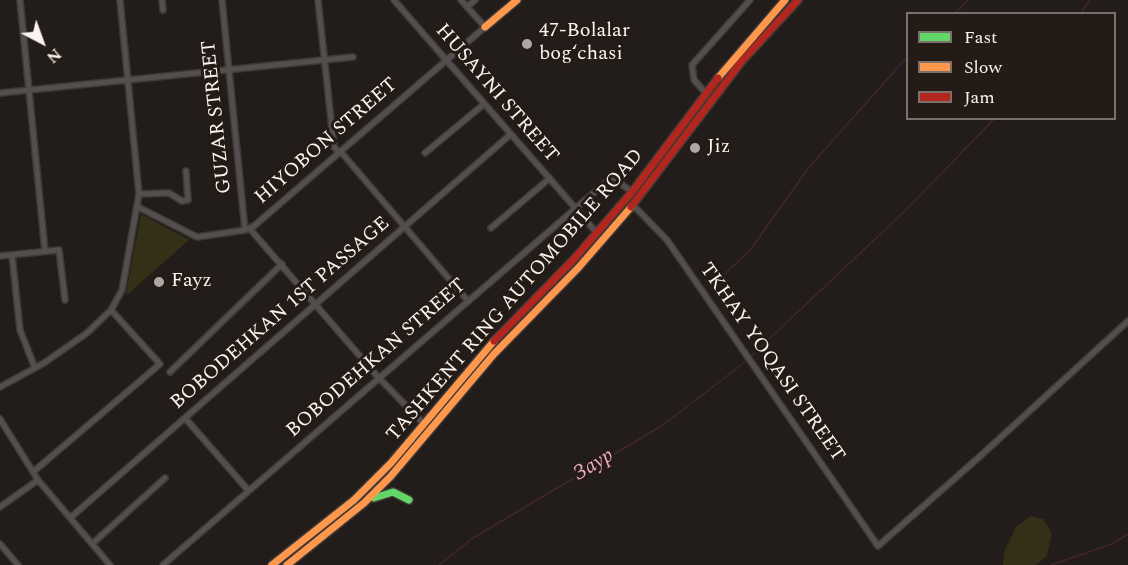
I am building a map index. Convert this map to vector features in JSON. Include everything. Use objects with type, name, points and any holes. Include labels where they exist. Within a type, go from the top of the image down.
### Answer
[{"type":"main road","name":"HIYOBON STREET","points":[[485,27],[517,0]]},
{"type":"main road","name":"TASHKENT RING AUTOMOBILE ROAD","points":[[274,564],[354,500],[391,463],[493,342],[597,233],[632,192],[756,30],[785,0]]},
{"type":"main road","name":"TASHKENT RING AUTOMOBILE ROAD","points":[[287,565],[364,503],[404,462],[489,360],[633,205],[758,42],[798,0]]},
{"type":"main road","points":[[706,93],[713,99]]},
{"type":"main road","points":[[538,296],[545,302]]},
{"type":"main road","points":[[364,503],[389,492],[397,493],[409,500]]},
{"type":"street","points":[[20,0],[45,251]]},
{"type":"street","points":[[0,387],[35,368],[87,333],[111,310],[125,279],[139,194],[120,0]]},
{"type":"street","points":[[162,0],[163,10]]},
{"type":"street","name":"GUZAR STREET","points":[[222,0],[248,229]]},
{"type":"street","points":[[318,0],[334,147],[468,301]]},
{"type":"street","name":"HUSAYNI STREET","points":[[394,0],[597,233]]},
{"type":"street","points":[[461,0],[485,27]]},
{"type":"street","points":[[467,7],[475,0]]},
{"type":"street","points":[[706,93],[694,80],[692,65],[750,0]]},
{"type":"street","name":"HIYOBON STREET","points":[[138,207],[197,237],[248,229],[340,153],[485,27]]},
{"type":"street","points":[[0,93],[129,78],[353,57]]},
{"type":"street","points":[[425,153],[484,104]]},
{"type":"street","name":"BOBODEHKAN 1ST PASSAGE","points":[[70,518],[512,134]]},
{"type":"street","points":[[139,194],[169,193],[182,201],[188,200],[186,171]]},
{"type":"street","name":"BOBODEHKAN STREET","points":[[163,565],[612,177],[632,192]]},
{"type":"street","points":[[491,228],[550,178]]},
{"type":"street","name":"TKHAY YOQASI STREET","points":[[633,205],[667,240],[878,546],[1128,321]]},
{"type":"street","points":[[248,229],[282,264],[378,377],[424,424]]},
{"type":"street","points":[[0,256],[60,250],[65,300]]},
{"type":"street","points":[[12,255],[20,330],[35,368]]},
{"type":"street","points":[[170,372],[282,264]]},
{"type":"street","points":[[33,472],[160,364],[111,310]]},
{"type":"street","points":[[185,418],[248,490]]},
{"type":"street","points":[[0,419],[38,480],[110,565]]},
{"type":"street","points":[[92,544],[165,478]]},
{"type":"street","points":[[0,507],[38,480]]},
{"type":"street","points":[[0,544],[18,565]]},
{"type":"shaded area","points":[[141,214],[189,240],[127,295],[126,293]]},
{"type":"shaded area","points":[[1031,516],[1043,519],[1052,533],[1047,556],[1036,565],[1003,565],[1004,552],[1016,527]]},
{"type":"waterway","points":[[956,12],[968,0]]},
{"type":"waterway","name":"Заур","points":[[1081,12],[1090,0]]},
{"type":"waterway","points":[[714,284],[751,249],[809,167],[906,58]]},
{"type":"waterway","name":"Заур","points":[[751,356],[907,209],[993,120]]},
{"type":"waterway","name":"Заур","points":[[439,565],[473,538],[663,425],[745,362]]},
{"type":"waterway","points":[[1051,565],[1112,544],[1128,534]]},
{"type":"traffic: fast","points":[[374,498],[393,492],[409,500]]},
{"type":"traffic: slow","points":[[485,27],[517,0]]},
{"type":"traffic: slow","points":[[718,78],[785,0]]},
{"type":"traffic: slow","points":[[287,565],[364,503],[391,476],[494,354],[579,267],[631,207]]},
{"type":"traffic: slow","points":[[272,565],[354,500],[391,463],[494,341]]},
{"type":"traffic: jam","points":[[631,207],[742,61],[798,0]]},
{"type":"traffic: jam","points":[[494,341],[575,258],[632,192],[718,78]]},
{"type":"place","name":"47-Bolalar bogʻchasi","points":[[527,44]]},
{"type":"place","name":"Jiz","points":[[695,148]]},
{"type":"place","name":"Fayz","points":[[159,282]]}]
